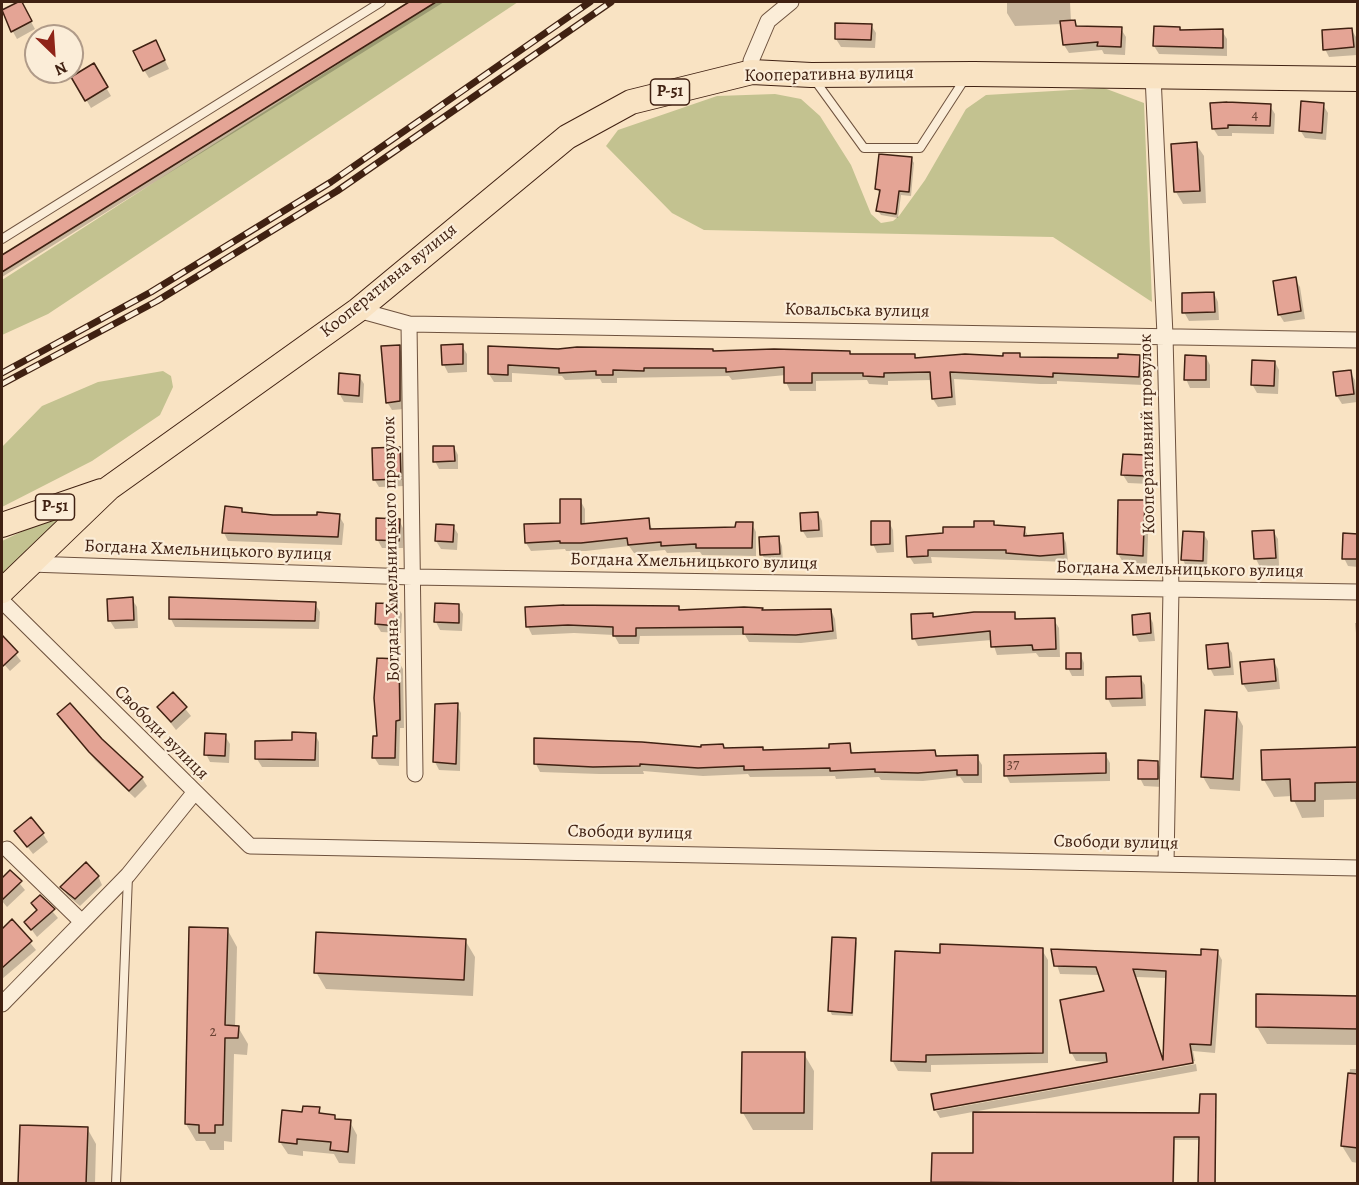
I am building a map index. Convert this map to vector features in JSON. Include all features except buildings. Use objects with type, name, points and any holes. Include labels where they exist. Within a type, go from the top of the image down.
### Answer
[{"type":"main road","name":"Кооперативна вулиця","points":[[109,488],[358,310],[567,137],[631,102],[752,72],[811,75],[969,74],[1358,79]]},
{"type":"main road","name":"Р-51","points":[[2,525],[109,488]]},
{"type":"main road","name":"Р-51","points":[[2,591],[109,488]]},
{"type":"street","points":[[752,72],[751,61],[768,21],[791,2]]},
{"type":"street","name":"Кооперативний провулок","points":[[1153,76],[1165,335],[1172,590],[1166,863]]},
{"type":"street","name":"Ковальська вулиця","points":[[358,310],[409,324],[1358,340]]},
{"type":"street","name":"Богдана Хмельницького провулок","points":[[409,324],[415,774]]},
{"type":"street","name":"Богдана Хмельницького вулиця","points":[[30,564],[412,577],[1358,592]]},
{"type":"street","name":"Свободи вулиця","points":[[2,601],[250,846],[1358,868]]},
{"type":"street","points":[[2,1004],[128,875],[194,793]]},
{"type":"street","points":[[7,849],[82,922]]},
{"type":"lane","points":[[2,239],[381,2]]},
{"type":"lane","points":[[811,75],[864,148],[920,148],[969,74]]},
{"type":"lane","points":[[116,1184],[128,875]]},
{"type":"shaded area","points":[[435,2],[518,2],[48,314],[2,335],[2,280]]},
{"type":"shaded area","points":[[1104,88],[1144,103],[1152,302],[1053,237],[704,230],[672,213],[606,146],[618,130],[717,96],[775,94],[801,99],[820,116],[851,165],[871,214],[881,223],[893,221],[899,216],[925,180],[966,109],[986,95]]},
{"type":"shaded area","points":[[163,371],[171,376],[173,387],[160,415],[92,461],[2,507],[2,447],[42,406],[98,382]]},
{"type":"shaded area","points":[[59,514],[62,520],[2,574],[2,541]]},
{"type":"railway","points":[[2,373],[151,292],[331,182],[590,2]]},
{"type":"railway","points":[[2,384],[157,301],[337,191],[611,2]]}]
